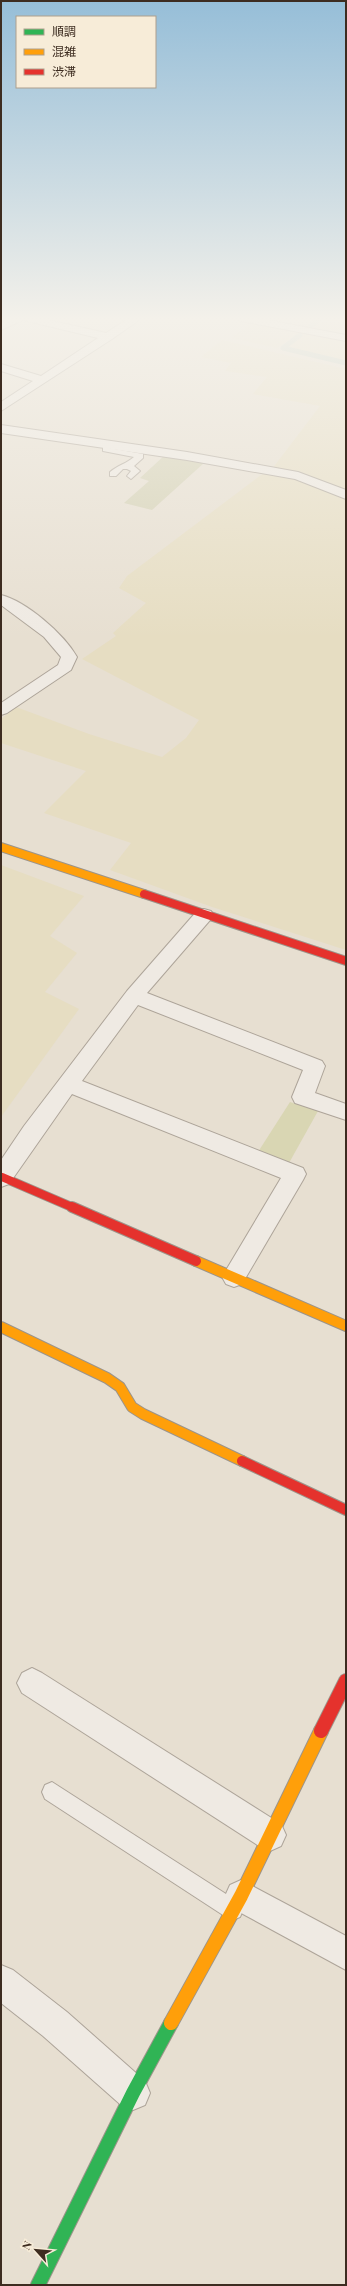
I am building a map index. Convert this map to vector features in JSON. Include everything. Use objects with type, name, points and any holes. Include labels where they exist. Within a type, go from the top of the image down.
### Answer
[{"type":"street","points":[[1,429],[187,456],[298,476],[346,495]]},
{"type":"street","points":[[1,599],[25,613],[64,649],[69,658],[65,667],[1,710]]},
{"type":"street","points":[[1,847],[346,961]]},
{"type":"street","points":[[204,915],[134,996],[67,1084],[2,1177],[234,1277],[243,1283],[346,1326]]},
{"type":"street","points":[[134,996],[315,1066],[303,1097],[346,1112]]},
{"type":"street","points":[[67,1084],[295,1174],[234,1277]]},
{"type":"street","points":[[1,1327],[113,1382],[120,1387],[132,1406],[143,1414],[346,1510]]},
{"type":"street","points":[[38,2285],[133,2093],[237,1903],[346,1680]]},
{"type":"street","points":[[32,1683],[270,1835]]},
{"type":"street","points":[[237,1903],[346,1954]]},
{"type":"street","points":[[1,1982],[55,2024],[133,2093]]},
{"type":"lane","points":[[110,446],[106,449],[140,456],[129,466],[121,467],[113,474]]},
{"type":"lane","points":[[129,466],[136,471],[131,476]]},
{"type":"lane","points":[[52,1792],[237,1903]]},
{"type":"shaded area","points":[[306,425],[346,425],[346,492],[272,469]]},
{"type":"shaded area","points":[[165,455],[204,463],[152,510],[124,503],[149,481],[140,478]]},
{"type":"shaded area","points":[[266,473],[292,477],[346,497],[346,950],[212,907],[110,870],[131,843],[44,813],[86,771],[1,743],[1,719],[16,707],[89,734],[162,757],[186,738],[199,720],[82,659],[116,636],[113,633],[146,603],[119,588],[127,576],[261,475]]},
{"type":"shaded area","points":[[1,865],[84,896],[50,936],[77,953],[45,992],[79,1009],[1,1117]]},
{"type":"shaded area","points":[[290,1102],[318,1111],[289,1163],[258,1152]]},
{"type":"traffic: fast","points":[[38,2285],[133,2093],[171,2023]]},
{"type":"traffic: slow","points":[[1,847],[144,894]]},
{"type":"traffic: slow","points":[[196,1261],[346,1326]]},
{"type":"traffic: slow","points":[[1,1327],[107,1378],[120,1387],[132,1407],[143,1414],[242,1461]]},
{"type":"traffic: slow","points":[[171,2023],[241,1896],[321,1731]]},
{"type":"traffic: jam","points":[[144,894],[346,961]]},
{"type":"traffic: jam","points":[[2,1177],[196,1261]]},
{"type":"traffic: jam","points":[[242,1461],[346,1510]]},
{"type":"traffic: jam","points":[[321,1731],[346,1680]]}]
